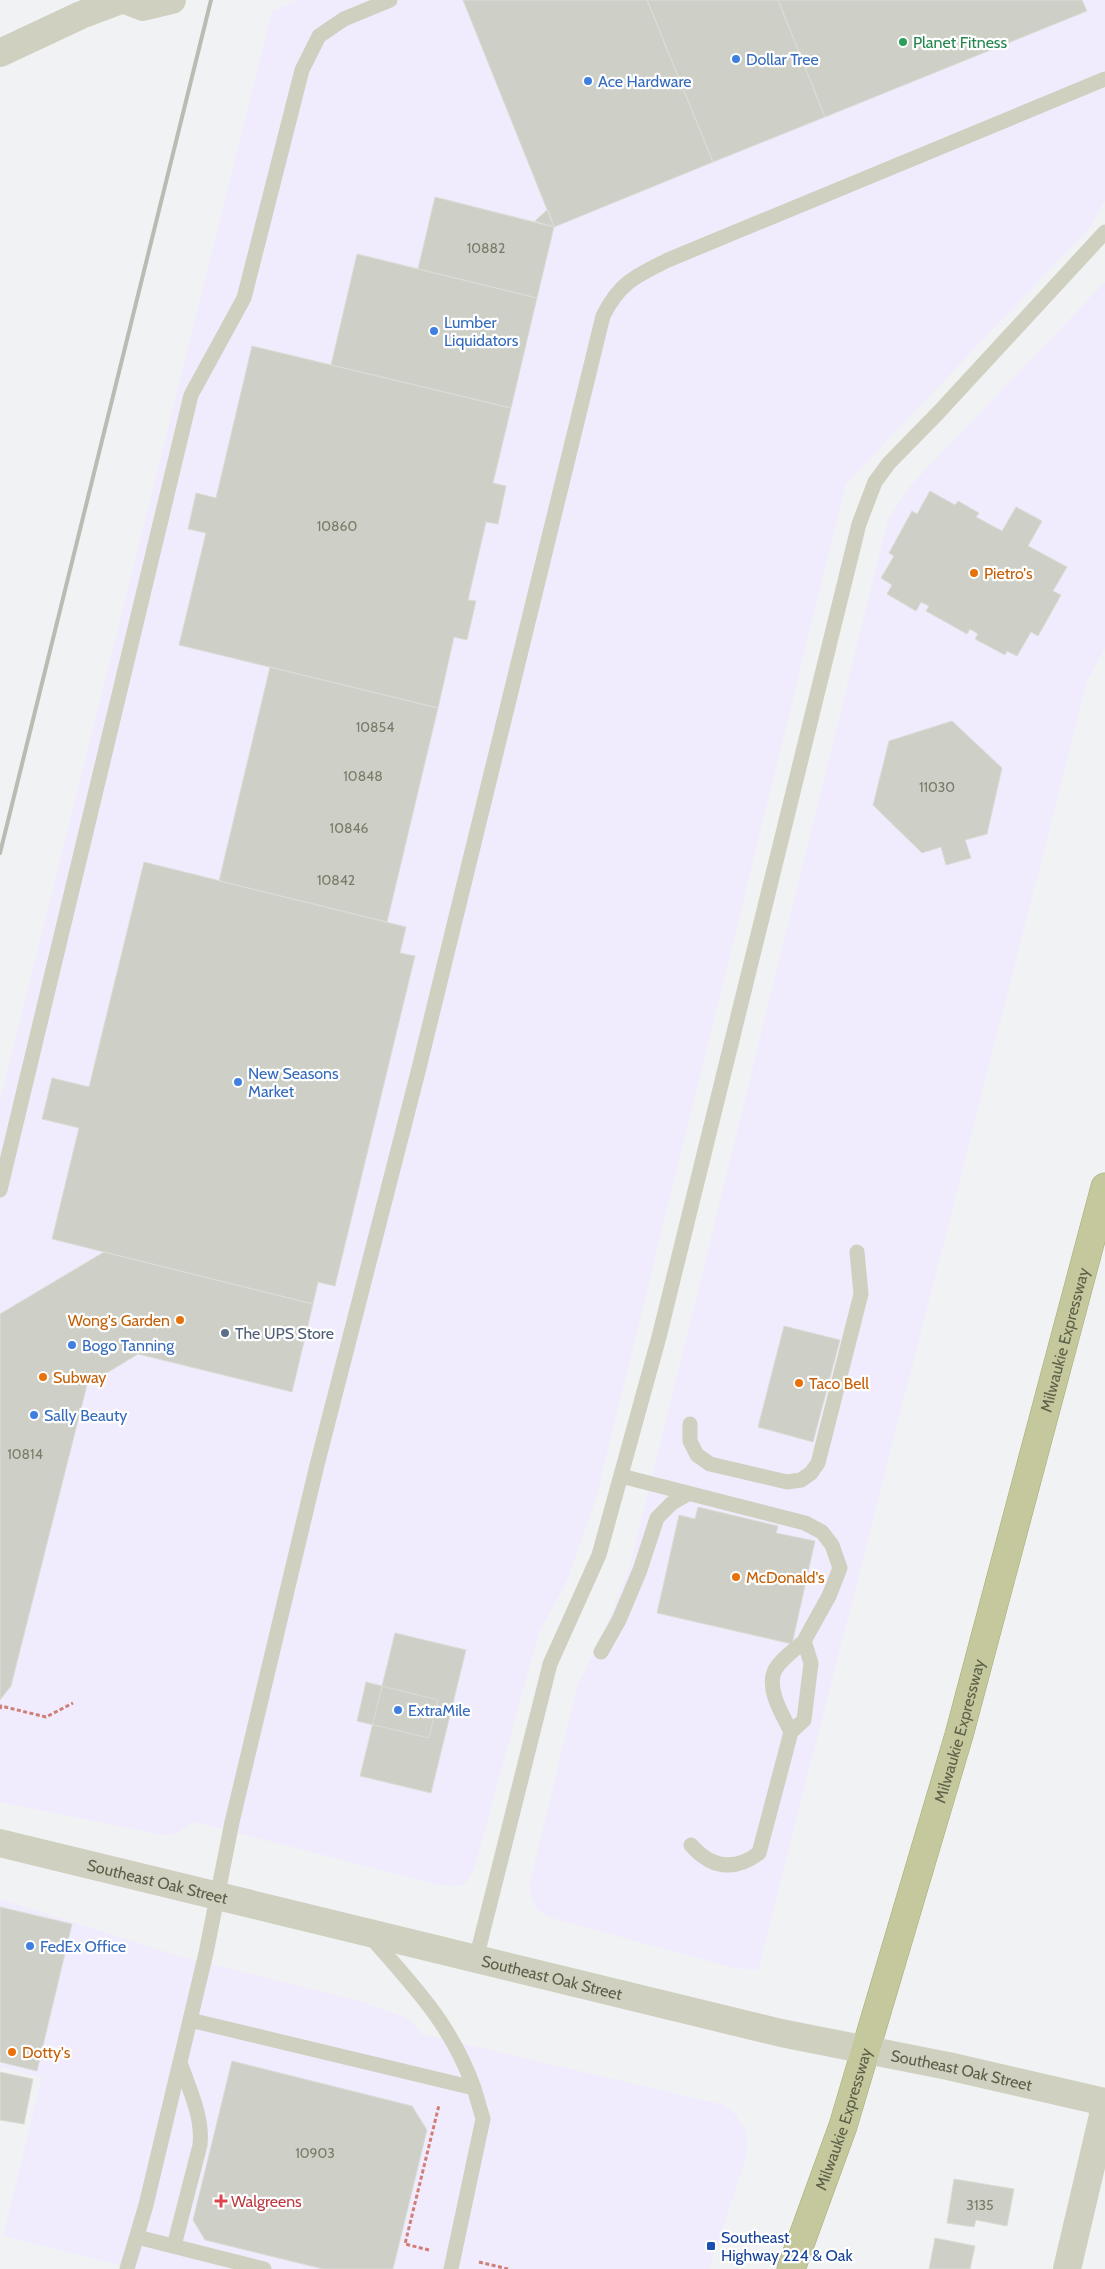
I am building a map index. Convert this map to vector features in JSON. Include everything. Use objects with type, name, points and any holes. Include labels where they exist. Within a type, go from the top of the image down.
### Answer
[{"type":"highway","name":"Milwaukie Expressway","points":[[791,2269],[843,2126],[958,1734],[1105,1187]]},
{"type":"street","points":[[0,53],[81,15],[123,0],[143,7],[172,0]]},
{"type":"street","name":"Southeast Oak Street","points":[[0,1843],[217,1894],[367,1933],[781,2033],[948,2066],[1105,2102]]},
{"type":"street","points":[[1067,2269],[1105,2107]]},
{"type":"lane","points":[[0,1190],[191,395],[244,298],[302,70],[306,61],[319,36],[344,19],[390,0]]},
{"type":"lane","points":[[127,2269],[137,2237],[190,2020],[232,1822],[317,1466],[418,1072],[606,309],[613,296],[634,277],[668,260],[1105,79]]},
{"type":"lane","points":[[476,1959],[550,1664],[600,1555],[661,1330],[859,524],[874,482],[889,463],[938,413],[1105,232]]},
{"type":"lane","points":[[690,1424],[690,1440],[698,1455],[710,1464],[787,1482],[801,1480],[811,1473],[818,1463],[861,1294],[858,1252]]},
{"type":"lane","points":[[621,1476],[805,1523],[822,1532],[832,1545],[840,1568],[830,1596],[804,1641],[774,1672],[773,1693],[791,1732]]},
{"type":"lane","points":[[601,1652],[619,1620],[640,1570],[657,1518],[672,1503],[688,1494]]},
{"type":"lane","points":[[691,1845],[701,1857],[722,1866],[747,1862],[759,1853],[791,1732],[804,1720],[811,1663],[804,1641]]},
{"type":"lane","points":[[367,1933],[434,2009],[453,2039],[474,2088],[483,2119],[452,2262]]},
{"type":"lane","points":[[190,2020],[474,2088]]},
{"type":"lane","points":[[174,2246],[200,2145],[201,2131],[198,2114],[180,2062]]},
{"type":"lane","points":[[137,2237],[264,2269]]},
{"type":"path","points":[[0,1709],[1,1706],[46,1717],[72,1703]]},
{"type":"path","points":[[442,2080],[438,2112],[405,2244],[452,2262],[508,2269]]},
{"type":"shaded area","points":[[299,0],[1105,0],[1105,201],[1091,226],[846,484],[594,1506],[566,1583],[539,1632],[475,1866],[469,1879],[461,1886],[439,1885],[195,1822],[175,1834],[163,1835],[0,1802],[0,1102],[272,11]]},
{"type":"shaded area","points":[[1105,282],[1105,648],[1087,682],[758,1970],[734,1968],[548,1917],[537,1909],[531,1898],[530,1882],[577,1688],[612,1612],[630,1566],[888,519],[910,486]]},
{"type":"shaded area","points":[[0,1899],[179,1956],[363,2002],[409,2019],[422,2034],[724,2105],[736,2115],[745,2129],[747,2143],[746,2158],[709,2269],[134,2269],[3,2236],[42,2078],[0,2067]]},
{"type":"building","name":"Ace Hardware","points":[[463,0],[647,0],[713,162],[554,227]]},
{"type":"building","name":"Dollar Tree","points":[[647,0],[778,0],[825,117],[713,162]]},
{"type":"building","name":"Planet Fitness","points":[[778,0],[1082,0],[1087,11],[825,117]]},
{"type":"building","points":[[435,197],[554,227],[537,298],[418,269]]},
{"type":"building","points":[[548,209],[554,227],[535,221]]},
{"type":"building","name":"Lumber Liquidators","points":[[357,254],[537,298],[511,408],[331,365]]},
{"type":"building","points":[[252,346],[511,408],[493,483],[506,486],[498,524],[486,522],[468,600],[476,601],[467,640],[454,637],[438,708],[179,645],[206,533],[188,529],[196,493],[216,498]]},
{"type":"building","name":"Pietro's","points":[[930,491],[955,505],[958,501],[979,513],[976,517],[1002,531],[1016,507],[1042,521],[1028,546],[1067,567],[1053,591],[1061,595],[1038,636],[1031,632],[1017,656],[1007,651],[1005,655],[975,639],[978,634],[970,629],[967,634],[926,611],[929,606],[921,602],[916,611],[887,594],[892,585],[881,578],[894,556],[889,553],[912,511],[917,514]]},
{"type":"building","points":[[270,667],[438,708],[387,922],[219,881]]},
{"type":"building","points":[[952,721],[1002,768],[987,834],[965,840],[971,858],[946,865],[941,847],[922,853],[873,805],[889,741]]},
{"type":"building","name":"New Seasons Market","points":[[144,862],[406,927],[400,953],[415,956],[335,1286],[318,1282],[313,1304],[52,1239],[79,1128],[42,1119],[52,1078],[89,1087]]},
{"type":"building","points":[[104,1252],[313,1304],[292,1392],[138,1354],[87,1385],[11,1686],[0,1700],[0,1314]]},
{"type":"building","name":"Taco Bell","points":[[784,1326],[840,1340],[813,1442],[758,1427]]},
{"type":"building","name":"McDonald's","points":[[698,1507],[778,1526],[776,1533],[815,1541],[792,1644],[657,1613],[679,1515],[695,1519]]},
{"type":"building","points":[[395,1633],[466,1650],[431,1793],[360,1776]]},
{"type":"building","name":"ExtraMile","points":[[366,1682],[438,1700],[429,1738],[357,1721]]},
{"type":"building","points":[[0,1907],[72,1924],[37,2071],[0,2062]]},
{"type":"building","name":"Walgreens","points":[[232,2061],[412,2106],[427,2130],[393,2269],[323,2269],[205,2240],[193,2220]]},
{"type":"building","points":[[0,2072],[33,2079],[24,2124],[0,2120]]},
{"type":"building","points":[[954,2179],[1014,2189],[1007,2226],[976,2220],[974,2227],[947,2223]]},
{"type":"building","points":[[935,2238],[975,2246],[970,2269],[929,2269]]},
{"type":"railway","points":[[0,853],[211,0]]},
{"type":"place","name":"Planet Fitness","points":[[903,42]]},
{"type":"place","name":"Dollar Tree","points":[[736,59]]},
{"type":"place","name":"Ace Hardware","points":[[588,81]]},
{"type":"place","name":"Lumber Liquidators","points":[[434,331]]},
{"type":"place","name":"Pietro's","points":[[974,573]]},
{"type":"place","name":"New Seasons Market","points":[[238,1082]]},
{"type":"place","name":"Wong's Garden","points":[[180,1320]]},
{"type":"place","name":"The UPS Store","points":[[225,1333]]},
{"type":"place","name":"Bogo Tanning","points":[[72,1345]]},
{"type":"place","name":"Subway","points":[[43,1377]]},
{"type":"place","name":"Taco Bell","points":[[799,1383]]},
{"type":"place","name":"Sally Beauty","points":[[34,1415]]},
{"type":"place","name":"McDonald's","points":[[736,1577]]},
{"type":"place","name":"ExtraMile","points":[[398,1710]]},
{"type":"place","name":"FedEx Office","points":[[30,1946]]},
{"type":"place","name":"Dotty's","points":[[12,2052]]},
{"type":"place","name":"Walgreens","points":[[221,2201]]},
{"type":"place","name":"Southeast Highway 224 & Oak","points":[[711,2246]]}]
